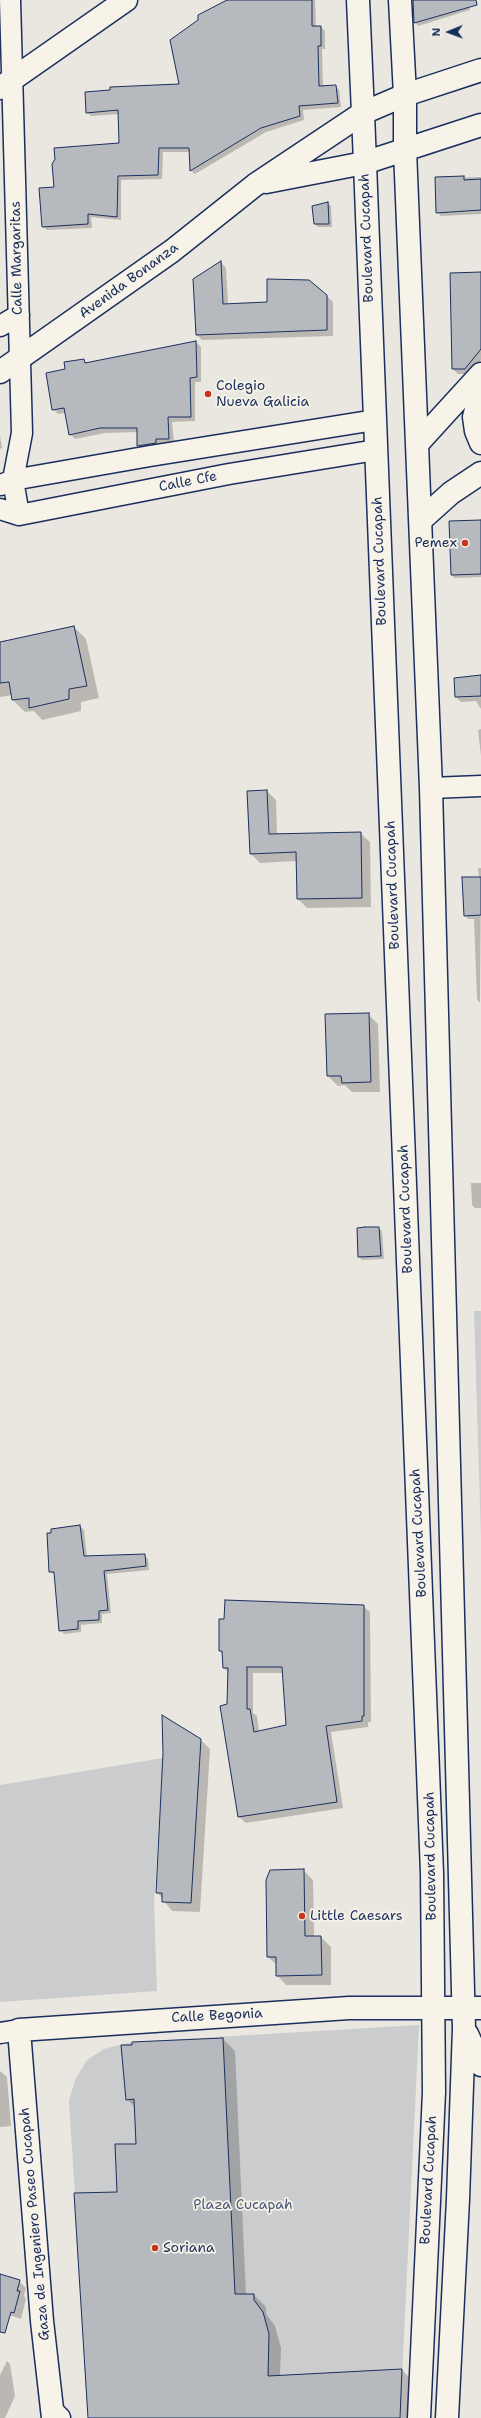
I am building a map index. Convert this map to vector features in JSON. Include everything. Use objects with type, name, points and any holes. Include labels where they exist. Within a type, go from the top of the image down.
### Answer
[{"type":"main road","points":[[7,82],[105,7],[126,0]]},
{"type":"main road","name":"Boulevard Cucapah","points":[[358,0],[376,420],[429,1791],[434,2008],[434,2092],[419,2418]]},
{"type":"main road","name":"Boulevard Cucapah","points":[[400,0],[405,95],[405,150],[422,519],[470,2015],[447,2418]]},
{"type":"main road","name":"Avenida Bonanza","points":[[0,372],[20,360],[172,251],[255,185],[363,113],[405,95],[481,70]]},
{"type":"main road","name":"Avenida Bonanza","points":[[255,185],[364,163],[481,125]]},
{"type":"main road","points":[[418,444],[481,374]]},
{"type":"main road","points":[[481,391],[474,417],[476,431],[481,443]]},
{"type":"main road","points":[[422,519],[451,493],[481,473]]},
{"type":"main road","name":"Calle Begonia","points":[[10,2032],[350,2008],[434,2008],[470,2015]]},
{"type":"main road","points":[[470,2015],[481,2065]]},
{"type":"main road","name":"Gaza de Ingeniero Paseo Cucapah","points":[[10,2032],[42,2321],[55,2416]]},
{"type":"street","name":"Calle Margaritas","points":[[10,0],[7,82],[19,314],[22,433],[6,483],[19,515]]},
{"type":"street","points":[[0,326],[19,314]]},
{"type":"street","points":[[6,483],[376,420]]},
{"type":"street","points":[[318,429],[323,458]]},
{"type":"street","name":"Calle Cfe","points":[[0,509],[19,515],[229,474],[376,450]]},
{"type":"street","points":[[431,788],[481,786]]},
{"type":"green space","points":[[474,1311],[481,1311],[481,1537]]},
{"type":"green space","points":[[163,1758],[154,1902],[157,1991],[0,2002],[0,1785]]},
{"type":"green space","name":"Plaza Cucapah","points":[[419,2025],[400,2418],[89,2418],[69,2101],[75,2080],[87,2060],[104,2049],[132,2042]]},
{"type":"building","points":[[227,0],[312,0],[312,26],[321,26],[321,46],[318,46],[319,86],[336,85],[338,103],[299,106],[300,116],[261,128],[190,171],[189,148],[159,148],[158,175],[118,176],[117,217],[88,214],[88,224],[42,227],[39,188],[54,187],[52,164],[55,159],[54,148],[119,143],[118,110],[86,113],[85,92],[110,90],[110,87],[179,84],[170,40],[198,20],[198,15]]},
{"type":"building","points":[[413,0],[476,0],[477,5],[414,23]]},
{"type":"building","points":[[464,176],[464,180],[481,179],[481,210],[436,213],[435,177]]},
{"type":"building","points":[[328,202],[329,224],[314,224],[312,206]]},
{"type":"building","points":[[221,261],[223,304],[267,302],[267,279],[309,280],[327,295],[327,330],[196,335],[193,279]]},
{"type":"building","points":[[481,272],[481,349],[465,369],[452,369],[450,273]]},
{"type":"building","points":[[196,341],[197,377],[190,378],[191,417],[168,417],[169,439],[156,439],[156,443],[137,446],[137,428],[100,428],[69,435],[64,408],[52,410],[46,373],[65,369],[64,362],[84,359],[85,363]]},
{"type":"building","name":"Pemex","points":[[481,520],[481,574],[451,575],[449,521]]},
{"type":"building","points":[[74,626],[87,686],[69,689],[69,699],[29,708],[29,698],[12,700],[9,682],[0,683],[0,642]]},
{"type":"building","points":[[481,675],[481,696],[455,697],[454,678]]},
{"type":"building","points":[[267,790],[269,834],[361,832],[362,898],[297,899],[296,852],[250,854],[247,791]]},
{"type":"building","points":[[462,877],[481,877],[481,915],[464,916]]},
{"type":"building","points":[[369,1013],[371,1082],[342,1083],[341,1076],[327,1076],[325,1014]]},
{"type":"building","points":[[379,1227],[381,1256],[358,1257],[357,1228]]},
{"type":"building","points":[[80,1525],[84,1556],[145,1554],[146,1566],[104,1571],[108,1610],[99,1611],[99,1620],[78,1621],[78,1629],[59,1631],[54,1572],[49,1572],[47,1533],[51,1533],[51,1529]]},
{"type":"building","points":[[225,1600],[364,1605],[364,1716],[362,1716],[362,1721],[326,1726],[337,1802],[238,1817],[220,1706],[227,1704],[228,1668],[223,1668],[222,1651],[219,1651],[219,1619],[224,1619]],"holes":[[[247,1667],[282,1667],[286,1725],[254,1732],[250,1709],[247,1709]]]},
{"type":"building","points":[[162,1715],[201,1739],[191,1903],[162,1902],[162,1893],[156,1893],[163,1753]]},
{"type":"building","points":[[304,1869],[305,1936],[321,1936],[322,1975],[276,1976],[276,1957],[267,1957],[266,1880],[270,1870]]},
{"type":"building","name":"Soriana","points":[[223,2038],[235,2294],[254,2294],[254,2300],[263,2312],[269,2334],[268,2376],[402,2369],[400,2418],[88,2418],[74,2193],[117,2192],[115,2144],[136,2144],[134,2099],[126,2100],[121,2045],[132,2045],[132,2042]]},
{"type":"building","points":[[0,2274],[20,2280],[17,2291],[20,2291],[14,2313],[11,2312],[5,2333],[0,2332]]},
{"type":"place","name":"Colegio Nueva Galicia","points":[[208,394]]},
{"type":"place","name":"Pemex","points":[[465,543]]},
{"type":"place","name":"Little Caesars","points":[[302,1916]]},
{"type":"place","name":"Soriana","points":[[155,2248]]}]
